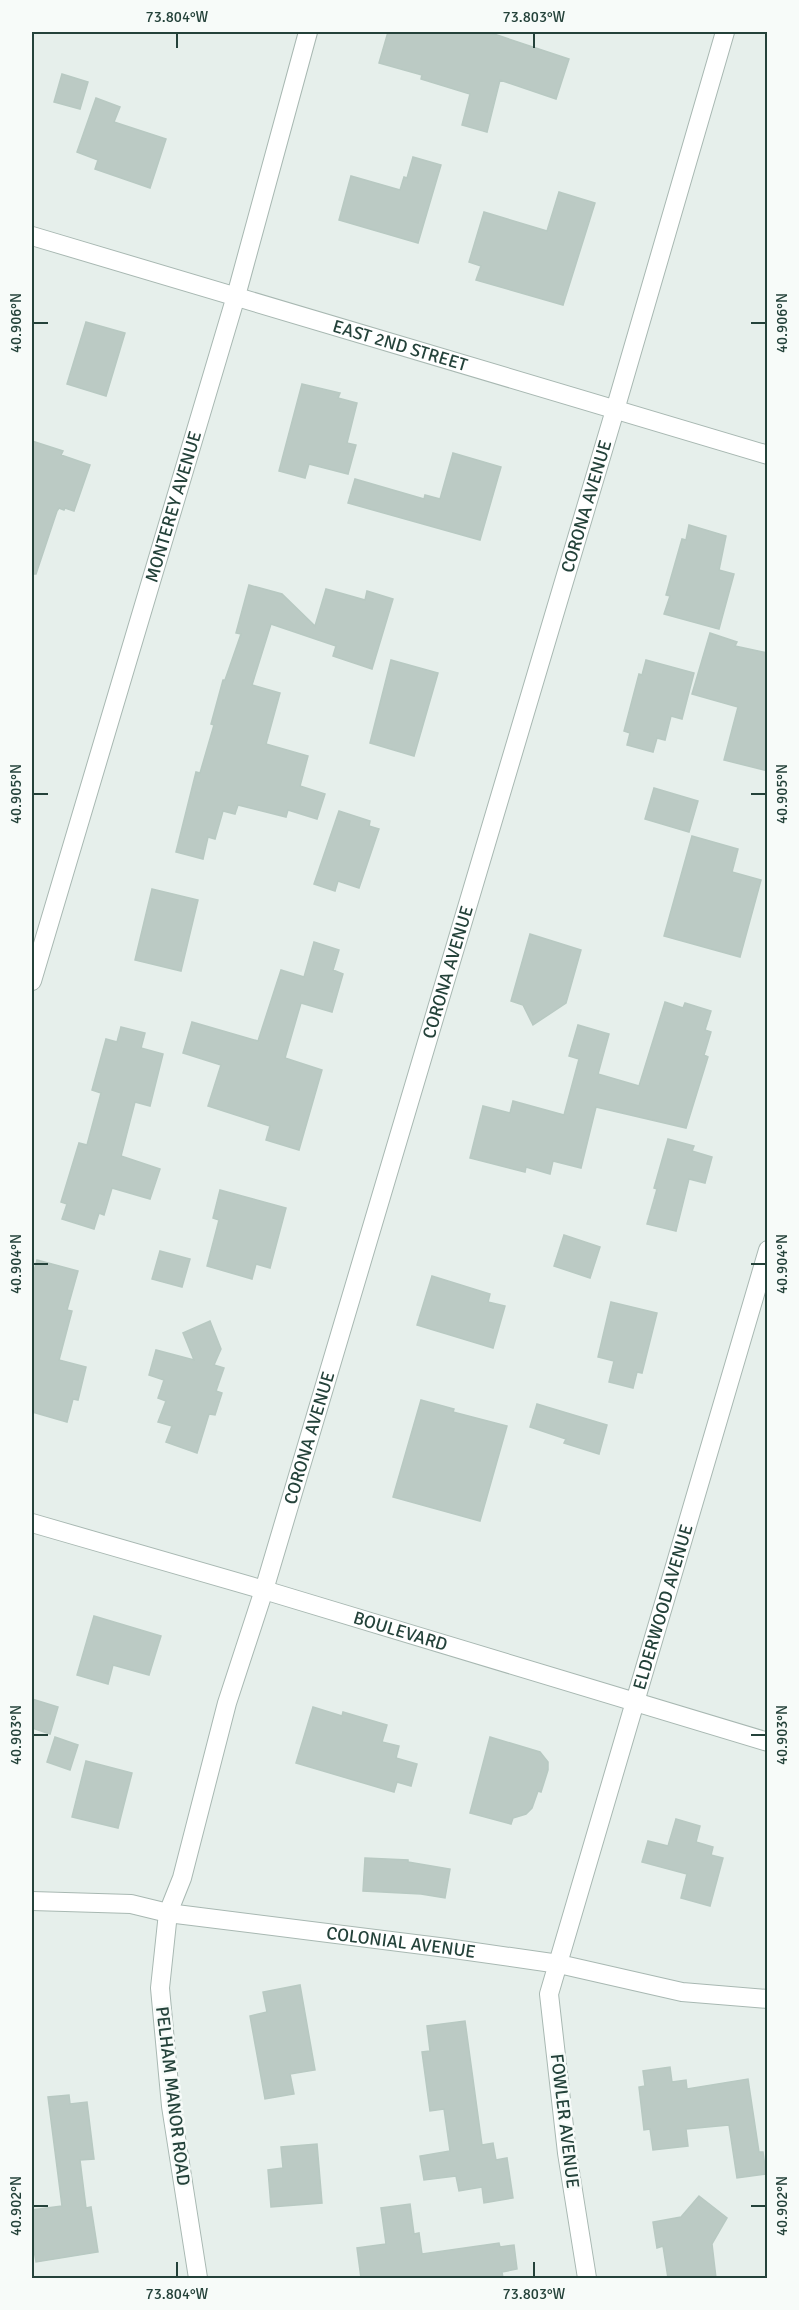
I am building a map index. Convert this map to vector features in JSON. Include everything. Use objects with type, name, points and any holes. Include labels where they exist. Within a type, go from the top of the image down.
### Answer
[{"type":"street","name":"MONTEREY AVENUE","points":[[32,981],[236,296],[308,32]]},
{"type":"street","name":"CORONA AVENUE","points":[[168,1912],[182,1878],[227,1703],[264,1590],[615,410],[724,32]]},
{"type":"street","name":"EAST 2ND STREET","points":[[32,236],[768,456]]},
{"type":"street","name":"ELDERWOOD AVENUE","points":[[559,1964],[768,1250]]},
{"type":"street","name":"BOULEVARD","points":[[32,1523],[264,1590],[768,1742]]},
{"type":"street","name":"COLONIAL AVENUE","points":[[32,1901],[131,1904],[168,1912],[559,1964],[682,1992],[768,1999]]},
{"type":"street","name":"PELHAM MANOR ROAD","points":[[168,1912],[160,1988],[171,2106],[198,2278]]},
{"type":"street","name":"FOWLER AVENUE","points":[[559,1964],[549,1994],[567,2152],[587,2278]]},
{"type":"building","points":[[388,32],[488,32],[569,59],[556,99],[500,80],[487,132],[462,125],[470,94],[421,79],[422,75],[379,63]]},
{"type":"building","points":[[62,74],[88,82],[80,109],[54,102]]},
{"type":"building","points":[[96,98],[120,107],[114,122],[166,139],[150,188],[95,169],[98,160],[77,152]]},
{"type":"building","points":[[413,157],[441,165],[418,243],[339,220],[351,176],[400,190],[404,177],[407,178]]},
{"type":"building","points":[[559,192],[595,203],[563,305],[476,280],[481,266],[469,262],[484,212],[547,231]]},
{"type":"building","points":[[86,322],[125,333],[106,396],[67,384]]},
{"type":"building","points":[[302,384],[340,393],[338,398],[357,403],[347,443],[356,445],[348,474],[309,464],[305,478],[279,471]]},
{"type":"building","points":[[32,441],[63,451],[61,455],[90,465],[74,511],[59,508],[57,511],[36,574],[32,574]]},
{"type":"building","points":[[453,453],[501,467],[480,540],[348,503],[355,479],[424,499],[425,495],[440,499]]},
{"type":"building","points":[[689,525],[726,536],[719,570],[734,574],[719,629],[664,614],[670,596],[666,595],[682,539],[686,540]]},
{"type":"building","points":[[249,585],[282,594],[315,626],[326,589],[365,600],[367,591],[393,599],[372,669],[333,656],[336,646],[271,624],[252,685],[280,693],[266,744],[308,756],[300,786],[325,794],[317,819],[288,810],[286,817],[238,805],[235,814],[223,811],[215,839],[208,837],[203,859],[176,852],[196,772],[200,773],[214,725],[211,724],[223,680],[225,680],[241,634],[236,633]]},
{"type":"building","points":[[710,633],[737,642],[735,646],[768,653],[768,771],[724,760],[738,707],[692,694]]},
{"type":"building","points":[[391,660],[438,673],[414,756],[370,743]]},
{"type":"building","points":[[646,660],[694,673],[682,719],[671,716],[665,740],[657,738],[653,752],[627,745],[630,733],[624,731],[639,674],[642,675]]},
{"type":"building","points":[[654,788],[698,801],[689,832],[645,819]]},
{"type":"building","points":[[339,811],[370,821],[369,826],[379,829],[359,888],[338,881],[335,891],[314,884]]},
{"type":"building","points":[[692,836],[738,849],[732,872],[761,880],[740,957],[664,936]]},
{"type":"building","points":[[152,889],[198,900],[181,971],[135,960]]},
{"type":"building","points":[[530,934],[581,950],[566,1003],[533,1025],[523,1005],[511,1001]]},
{"type":"building","points":[[314,942],[339,950],[333,970],[343,974],[332,1012],[301,1003],[285,1058],[322,1070],[299,1150],[266,1140],[270,1126],[208,1106],[221,1065],[183,1053],[192,1022],[258,1041],[281,970],[304,977]]},
{"type":"building","points":[[665,1002],[683,1008],[685,1003],[711,1011],[705,1030],[711,1032],[704,1055],[708,1057],[686,1128],[596,1107],[581,1168],[553,1161],[550,1174],[526,1167],[525,1172],[470,1158],[483,1106],[510,1113],[513,1101],[564,1115],[579,1059],[569,1056],[578,1025],[609,1034],[598,1074],[639,1086]]},
{"type":"building","points":[[121,1027],[145,1033],[141,1048],[163,1054],[150,1106],[135,1102],[121,1156],[160,1169],[150,1199],[112,1188],[104,1215],[99,1213],[94,1229],[62,1219],[67,1204],[61,1202],[79,1143],[87,1145],[101,1093],[92,1090],[106,1039],[117,1042]]},
{"type":"building","points":[[668,1139],[694,1146],[692,1151],[712,1157],[705,1183],[689,1179],[676,1231],[647,1224],[657,1189],[654,1188]]},
{"type":"building","points":[[220,1190],[286,1208],[270,1268],[256,1264],[252,1279],[207,1266],[219,1220],[213,1218]]},
{"type":"building","points":[[564,1235],[600,1247],[590,1278],[554,1266]]},
{"type":"building","points":[[160,1251],[190,1259],[182,1287],[152,1279]]},
{"type":"building","points":[[37,1260],[78,1271],[67,1310],[72,1311],[59,1360],[86,1367],[78,1400],[73,1399],[67,1422],[32,1412],[32,1278]]},
{"type":"building","points":[[432,1276],[490,1294],[488,1302],[505,1306],[493,1348],[417,1325]]},
{"type":"building","points":[[611,1302],[657,1313],[642,1373],[637,1372],[633,1388],[609,1382],[614,1361],[598,1357]]},
{"type":"building","points":[[210,1321],[221,1349],[214,1365],[224,1368],[216,1391],[222,1393],[215,1415],[209,1414],[197,1453],[166,1442],[172,1426],[158,1422],[166,1401],[158,1398],[164,1380],[149,1375],[156,1350],[194,1360],[183,1333]]},
{"type":"building","points":[[421,1400],[454,1409],[453,1412],[507,1426],[480,1521],[393,1497]]},
{"type":"building","points":[[537,1404],[607,1425],[599,1454],[564,1443],[566,1439],[530,1427]]},
{"type":"building","points":[[94,1616],[161,1636],[149,1675],[113,1665],[108,1684],[77,1675]]},
{"type":"building","points":[[32,1699],[58,1707],[50,1734],[32,1728]]},
{"type":"building","points":[[313,1707],[342,1716],[343,1712],[387,1725],[382,1742],[399,1746],[396,1758],[417,1764],[411,1786],[397,1782],[394,1792],[296,1763]]},
{"type":"building","points":[[55,1737],[78,1745],[70,1770],[47,1762]]},
{"type":"building","points":[[490,1737],[540,1752],[548,1762],[548,1770],[541,1792],[538,1791],[532,1808],[526,1814],[513,1818],[511,1824],[470,1813]]},
{"type":"building","points":[[86,1761],[132,1773],[118,1828],[72,1817]]},
{"type":"building","points":[[676,1819],[700,1826],[696,1842],[713,1847],[711,1855],[723,1858],[710,1906],[681,1898],[687,1874],[642,1862],[648,1841],[668,1846]]},
{"type":"building","points":[[365,1858],[408,1860],[408,1862],[450,1869],[445,1898],[421,1894],[363,1891]]},
{"type":"building","points":[[300,1985],[315,2070],[290,2074],[294,2094],[265,2099],[250,2016],[267,2012],[263,1992]]},
{"type":"building","points":[[465,2021],[482,2145],[493,2143],[496,2160],[507,2158],[513,2198],[484,2203],[482,2187],[459,2191],[456,2176],[424,2180],[420,2156],[450,2151],[444,2109],[430,2111],[422,2052],[430,2051],[427,2026]]},
{"type":"building","points":[[670,2067],[672,2082],[686,2080],[687,2089],[748,2079],[759,2152],[763,2152],[766,2174],[737,2178],[729,2125],[686,2129],[688,2146],[653,2150],[650,2129],[644,2130],[639,2087],[645,2086],[643,2071]]},
{"type":"building","points":[[69,2095],[70,2104],[87,2102],[94,2159],[80,2160],[86,2208],[91,2207],[98,2252],[36,2262],[32,2238],[32,2210],[62,2206],[48,2097]]},
{"type":"building","points":[[317,2144],[322,2203],[271,2207],[268,2170],[283,2168],[281,2147]]},
{"type":"building","points":[[699,2196],[727,2218],[712,2244],[716,2278],[668,2278],[663,2246],[657,2248],[653,2222],[681,2217]]},
{"type":"building","points":[[410,2204],[414,2234],[419,2233],[422,2254],[499,2243],[500,2247],[514,2245],[517,2269],[502,2272],[503,2278],[361,2278],[357,2248],[386,2244],[381,2208]]}]
